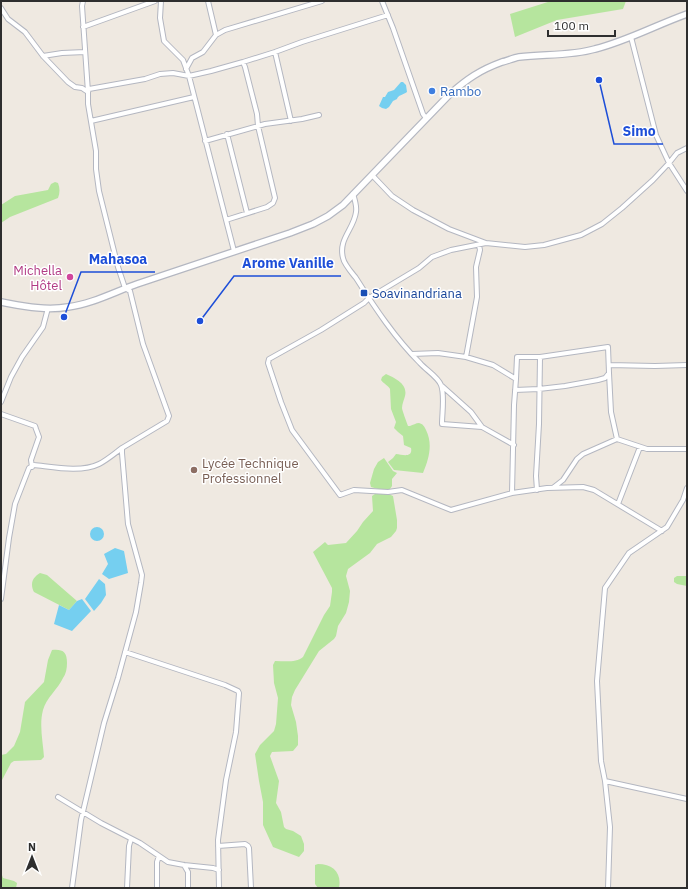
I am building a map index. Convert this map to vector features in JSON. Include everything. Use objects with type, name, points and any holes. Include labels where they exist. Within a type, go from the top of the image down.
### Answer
[{"type":"main road","points":[[1,302],[34,308],[58,308],[78,305],[313,224],[328,216],[343,204],[450,94],[466,80],[482,70],[493,65],[518,58],[585,52],[596,49],[631,37],[687,14]]},
{"type":"street","points":[[1,599],[15,504],[29,468],[34,465],[78,468],[91,467],[99,464],[122,448],[167,421],[169,416],[143,344],[130,292],[125,288],[118,267],[99,191],[96,169],[96,151],[88,104],[82,6],[83,1]]},
{"type":"street","points":[[84,27],[155,1]]},
{"type":"street","points":[[161,1],[160,18],[164,41],[183,60],[189,76],[234,251]]},
{"type":"street","points":[[208,1],[216,36]]},
{"type":"street","points":[[186,69],[192,58],[203,52],[216,36],[225,30],[322,1]]},
{"type":"street","points":[[382,1],[423,114],[426,118]]},
{"type":"street","points":[[1,8],[8,19],[25,32],[43,56],[68,82],[75,87],[82,88],[88,92]]},
{"type":"street","points":[[88,92],[89,90],[145,79],[160,74],[173,73],[189,76],[276,52],[309,39],[388,15]]},
{"type":"street","points":[[631,37],[656,135],[670,163],[687,191]]},
{"type":"street","points":[[43,56],[85,52]]},
{"type":"street","points":[[276,52],[291,121]]},
{"type":"street","points":[[226,220],[267,207],[273,203],[276,198],[258,126],[257,114],[243,62]]},
{"type":"street","points":[[91,122],[194,97]]},
{"type":"street","points":[[206,141],[265,124],[291,121],[319,115]]},
{"type":"street","points":[[227,134],[247,213]]},
{"type":"street","points":[[372,175],[392,196],[413,210],[450,229],[486,243],[525,247],[544,245],[581,235],[602,224],[653,180],[670,163],[677,153],[687,148]]},
{"type":"street","points":[[353,194],[356,205],[356,213],[342,244],[343,259],[387,326],[420,363],[440,381],[443,399],[442,424],[482,427]]},
{"type":"street","points":[[486,243],[451,250],[432,257],[419,268],[369,298],[364,303],[321,330],[268,359],[281,402],[292,430],[340,495],[354,490],[388,492],[402,490],[451,510],[512,493],[554,487],[583,487],[594,490],[662,531]]},
{"type":"street","points":[[466,357],[477,297],[476,267],[480,250],[479,245]]},
{"type":"street","points":[[1,402],[18,363],[43,327],[48,308]]},
{"type":"street","points":[[512,493],[514,405],[518,357],[540,357],[608,348],[611,412],[617,439]]},
{"type":"street","points":[[412,354],[438,353],[466,357],[493,365],[516,379]]},
{"type":"street","points":[[537,490],[536,476],[539,424],[540,357]]},
{"type":"street","points":[[609,365],[687,365]]},
{"type":"street","points":[[515,390],[565,386],[605,378],[609,373]]},
{"type":"street","points":[[442,386],[471,412],[482,427],[514,445]]},
{"type":"street","points":[[1,414],[35,426],[39,436],[31,460],[32,467]]},
{"type":"street","points":[[554,487],[563,480],[577,459],[583,454],[617,439],[647,449],[687,449]]},
{"type":"street","points":[[618,504],[640,447]]},
{"type":"street","points":[[72,888],[81,820],[104,723],[136,612],[142,575],[128,524],[122,448]]},
{"type":"street","points":[[608,888],[610,828],[605,781],[601,761],[597,681],[605,588],[629,553],[667,527],[683,500],[687,488]]},
{"type":"street","points":[[125,652],[225,684],[238,691],[236,732],[223,801],[218,840],[219,888]]},
{"type":"street","points":[[605,781],[687,799]]},
{"type":"street","points":[[58,797],[140,843],[168,862],[218,870]]},
{"type":"street","points":[[127,888],[129,846],[131,839]]},
{"type":"street","points":[[218,846],[245,844],[248,846],[250,888]]},
{"type":"street","points":[[157,888],[157,862],[159,856]]},
{"type":"street","points":[[184,865],[188,872],[188,888]]},
{"type":"green space","points":[[551,1],[626,1],[623,9],[557,20],[515,37],[510,14]]},
{"type":"green space","points":[[55,182],[58,183],[59,187],[58,198],[10,217],[1,223],[1,205],[15,196],[48,190],[51,184]]},
{"type":"green space","points":[[386,374],[400,382],[405,388],[402,408],[408,426],[420,423],[424,426],[428,435],[430,446],[423,473],[394,470],[388,462],[396,454],[409,455],[411,448],[404,445],[403,436],[394,428],[396,422],[391,409],[390,389],[381,380]]},
{"type":"green space","points":[[384,458],[393,471],[397,473],[392,479],[392,486],[390,489],[378,489],[371,487],[370,483],[374,469],[378,462]]},
{"type":"green space","points":[[386,493],[393,496],[397,520],[396,531],[391,537],[377,544],[370,553],[348,569],[346,576],[350,591],[349,602],[346,613],[338,626],[336,636],[319,651],[292,697],[291,705],[296,722],[298,745],[293,751],[272,752],[270,756],[279,781],[276,803],[281,812],[284,827],[301,836],[304,844],[304,851],[299,857],[273,847],[263,825],[263,802],[255,754],[260,745],[274,731],[276,724],[278,698],[274,683],[273,665],[275,661],[293,661],[303,657],[330,606],[332,588],[313,552],[325,542],[328,545],[346,543],[373,511],[372,496],[375,494]]},
{"type":"green space","points":[[40,573],[47,575],[77,601],[69,610],[34,592],[32,581]]},
{"type":"green space","points":[[677,576],[687,576],[687,586],[674,582],[674,578]]},
{"type":"green space","points":[[52,650],[64,652],[67,659],[67,665],[64,676],[47,701],[43,710],[41,728],[44,757],[41,760],[14,761],[11,763],[1,782],[1,755],[6,754],[14,746],[20,732],[25,702],[44,682],[48,660]]},
{"type":"green space","points":[[323,864],[335,870],[339,878],[339,888],[318,888],[315,884],[315,865]]},
{"type":"green space","points":[[1,872],[3,878],[17,883],[16,888],[1,888]]},
{"type":"water","points":[[401,82],[406,85],[407,92],[393,101],[386,109],[379,106],[383,97],[385,97],[388,92],[394,90]]},
{"type":"water","points":[[97,527],[102,529],[104,534],[102,539],[97,541],[92,539],[90,534],[92,529]]},
{"type":"water","points":[[115,548],[124,551],[128,573],[109,579],[102,574],[108,564],[104,554]]},
{"type":"water","points":[[99,579],[105,584],[106,595],[94,611],[85,599]]},
{"type":"water","points":[[82,599],[91,611],[72,631],[54,624],[59,605],[69,610],[77,601]]},
{"type":"place","name":"Simo","points":[[599,80]]},
{"type":"place","name":"Rambo","points":[[432,91]]},
{"type":"place","name":"Michella Hôtel","points":[[70,277]]},
{"type":"place","name":"Soavinandriana","points":[[364,293]]},
{"type":"place","name":"Mahasoa","points":[[64,317]]},
{"type":"place","name":"Arome Vanille","points":[[200,321]]},
{"type":"place","name":"Lycée Technique Professionnel","points":[[194,470]]}]
